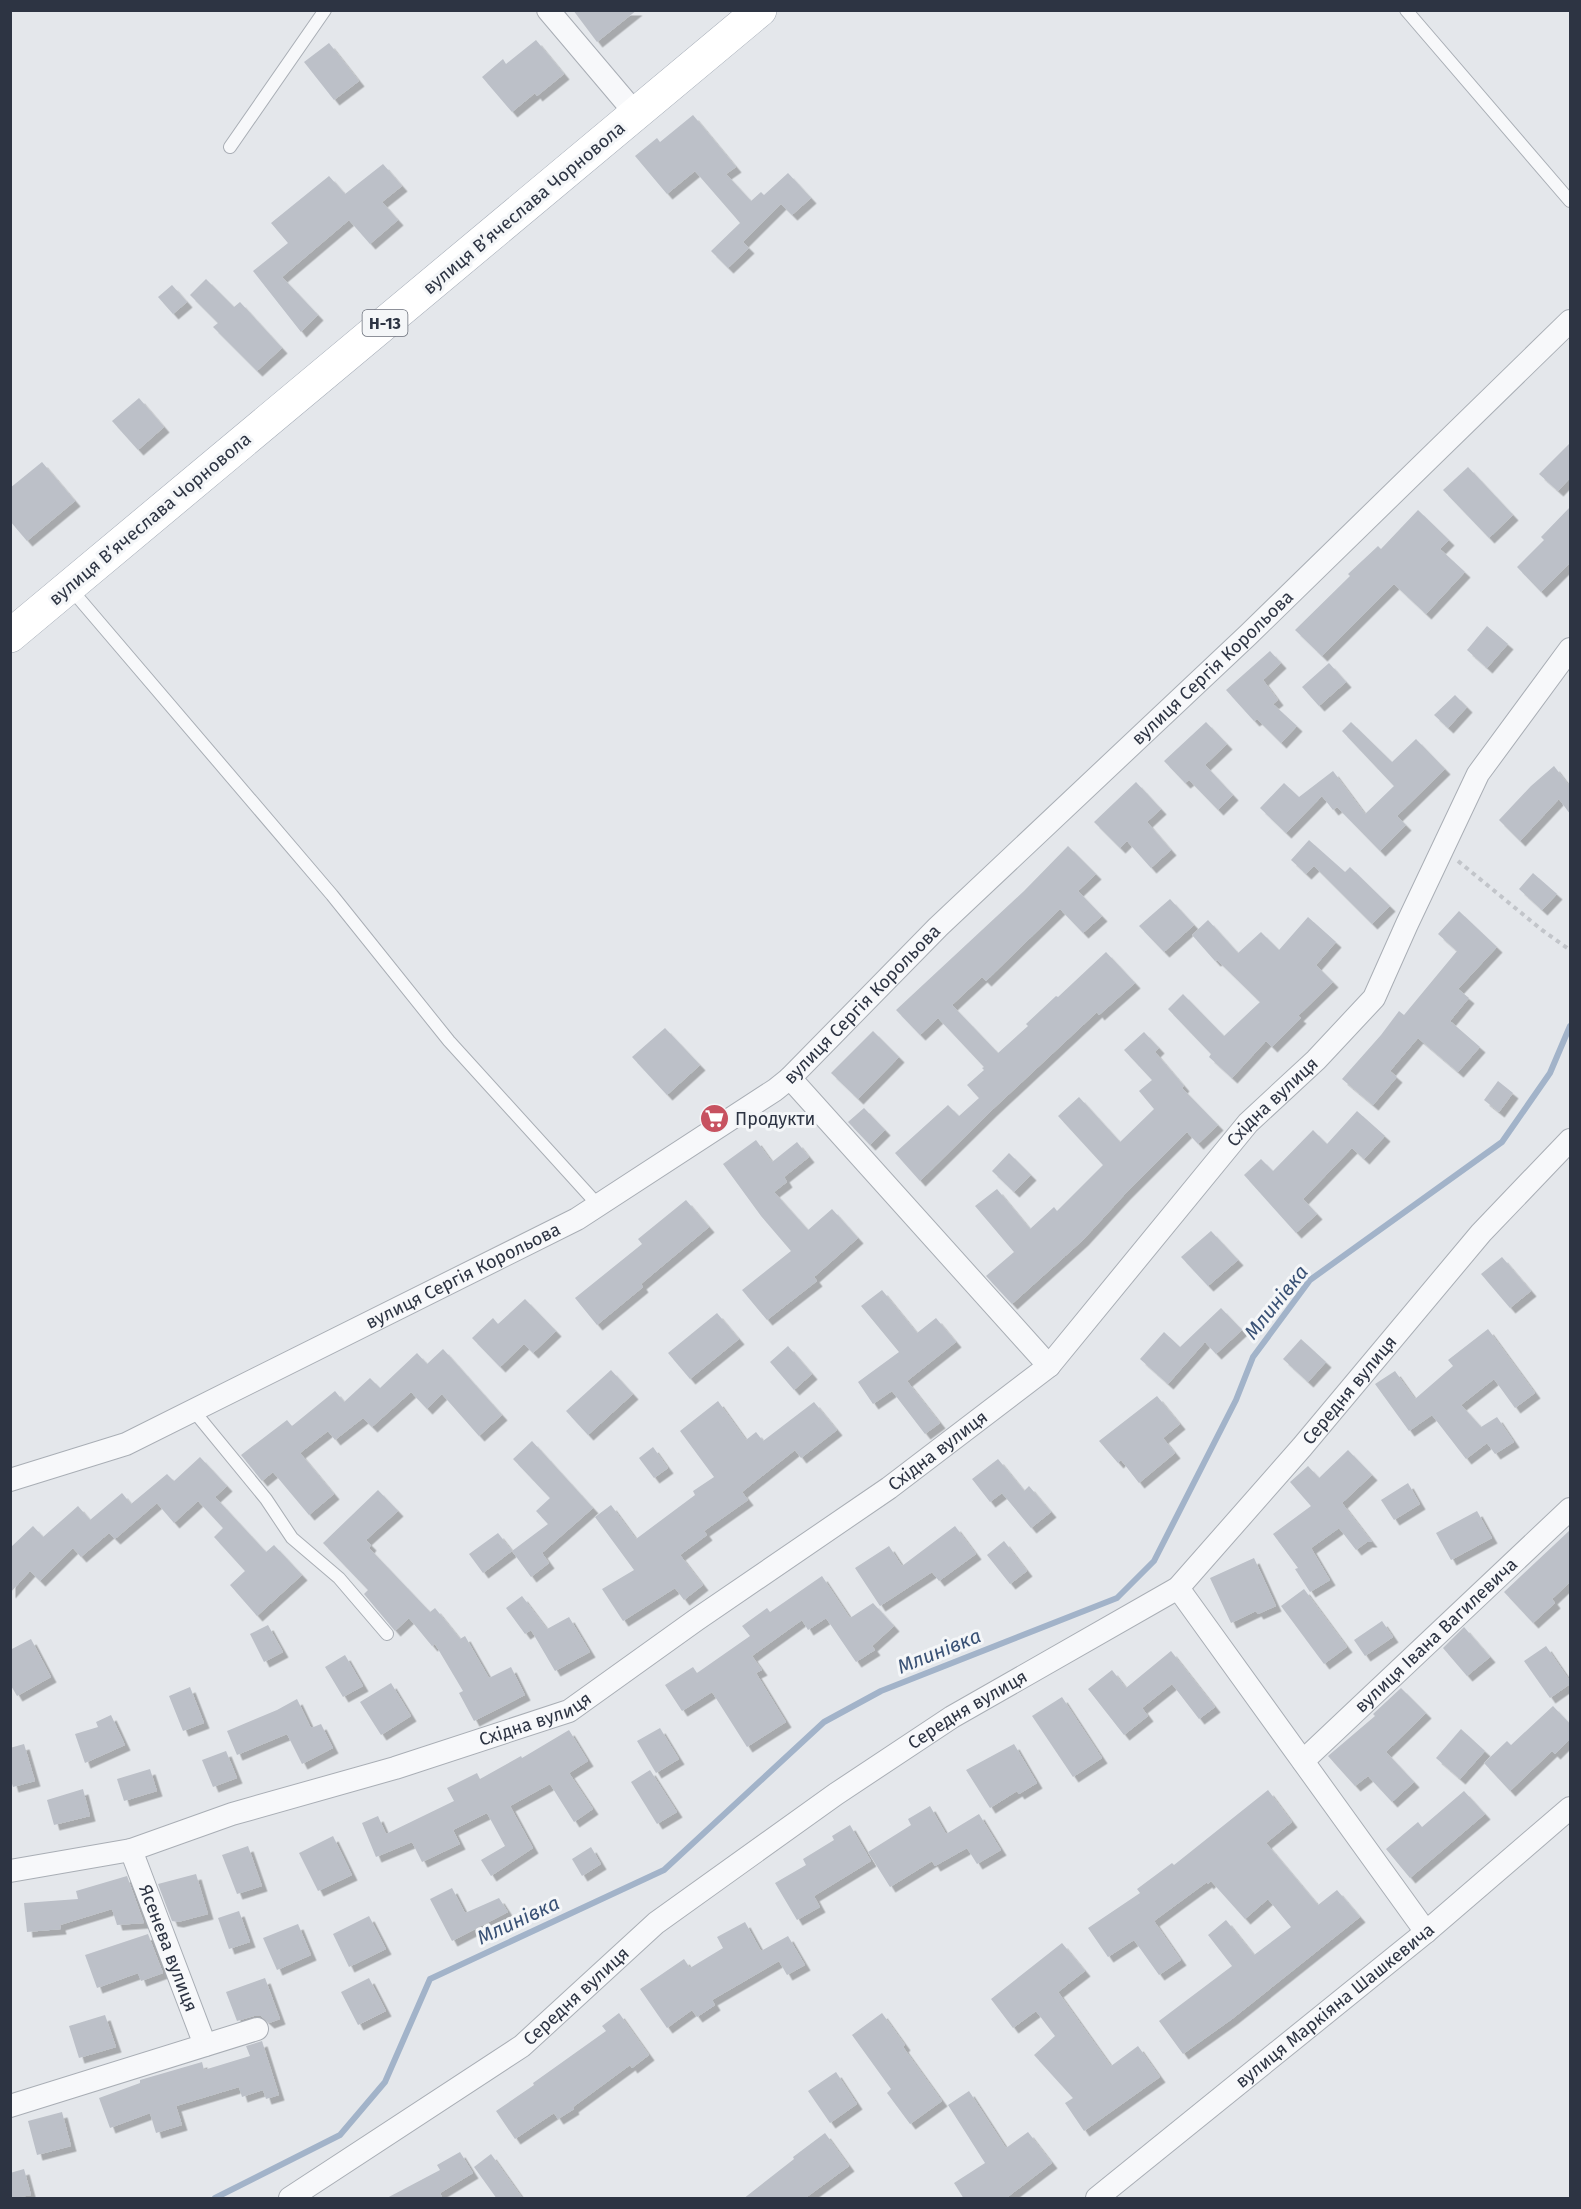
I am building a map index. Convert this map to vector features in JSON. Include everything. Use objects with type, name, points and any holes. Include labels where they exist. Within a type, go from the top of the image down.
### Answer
[{"type":"main road","name":"вулиця Вʼячеслава Чорновола","points":[[10,636],[760,10]]},
{"type":"street","points":[[548,10],[636,114]]},
{"type":"street","name":"вулиця Сергія Корольова","points":[[10,1480],[126,1444],[577,1219],[775,1090],[790,1078],[938,927],[1248,635],[1570,321]]},
{"type":"street","name":"Східна вулиця","points":[[10,1871],[131,1850],[232,1814],[395,1768],[569,1711],[696,1620],[889,1488],[1049,1366],[1248,1123],[1316,1060],[1374,998],[1478,774],[1570,649]]},
{"type":"street","points":[[790,1078],[1049,1366]]},
{"type":"street","name":"Середня вулиця","points":[[290,2199],[522,2046],[656,1923],[836,1794],[952,1717],[1178,1588],[1302,1447],[1481,1233],[1570,1140]]},
{"type":"street","name":"вулиця Івана Вагилевича","points":[[1303,1761],[1570,1509]]},
{"type":"street","points":[[1178,1588],[1426,1932]]},
{"type":"street","name":"вулиця Маркіяна Шашкевича","points":[[1096,2199],[1426,1932],[1570,1808]]},
{"type":"street","name":"Ясенева вулиця","points":[[131,1850],[205,2045]]},
{"type":"street","points":[[10,2106],[257,2029]]},
{"type":"lane","points":[[230,147],[325,10]]},
{"type":"lane","points":[[1406,10],[1570,201]]},
{"type":"lane","points":[[69,587],[332,895],[449,1041],[598,1205]]},
{"type":"lane","points":[[193,1410],[266,1499],[292,1538],[339,1578],[387,1634]]},
{"type":"path","points":[[1443,849],[1570,950]]},
{"type":"building","points":[[573,10],[637,10],[597,42]]},
{"type":"building","points":[[536,40],[564,74],[537,96],[535,93],[512,112],[482,77],[503,59],[506,64]]},
{"type":"building","points":[[329,43],[359,81],[334,100],[304,62]]},
{"type":"building","points":[[693,115],[736,167],[726,174],[751,201],[761,192],[764,195],[788,173],[811,198],[792,215],[781,204],[743,242],[749,248],[728,268],[711,251],[740,223],[695,171],[667,194],[635,156],[657,138],[660,142]]},
{"type":"building","points":[[383,164],[402,186],[382,202],[398,220],[370,244],[349,220],[282,277],[318,315],[301,332],[253,271],[288,243],[271,223],[329,176],[345,194]]},
{"type":"building","points":[[206,279],[234,307],[240,302],[282,348],[257,371],[213,327],[218,323],[190,295]]},
{"type":"building","points":[[172,285],[187,302],[173,314],[158,297]]},
{"type":"building","points":[[139,398],[164,427],[138,450],[112,421]]},
{"type":"building","points":[[1570,443],[1570,478],[1558,491],[1539,474]]},
{"type":"building","points":[[42,462],[75,501],[27,541],[10,521],[10,488]]},
{"type":"building","points":[[1468,467],[1513,515],[1489,538],[1443,490]]},
{"type":"building","points":[[1570,507],[1570,563],[1541,592],[1517,567],[1544,540],[1541,537]]},
{"type":"building","points":[[1418,510],[1449,540],[1440,549],[1465,572],[1426,614],[1394,584],[1322,656],[1295,630],[1350,576],[1348,574],[1378,546],[1381,549]]},
{"type":"building","points":[[1487,626],[1508,644],[1487,668],[1467,650]]},
{"type":"building","points":[[1270,651],[1281,663],[1263,680],[1278,700],[1273,704],[1297,726],[1281,743],[1257,719],[1254,721],[1226,690]]},
{"type":"building","points":[[1329,663],[1346,682],[1319,706],[1302,687]]},
{"type":"building","points":[[1455,695],[1467,707],[1448,728],[1434,715]]},
{"type":"building","points":[[1206,722],[1227,744],[1205,765],[1233,795],[1218,810],[1189,780],[1185,783],[1164,761]]},
{"type":"building","points":[[1351,722],[1392,762],[1416,739],[1445,769],[1397,816],[1406,825],[1380,851],[1337,807],[1333,810],[1322,796],[1286,833],[1260,808],[1284,783],[1299,797],[1333,771],[1365,814],[1394,786],[1342,731]]},
{"type":"building","points":[[1554,766],[1570,787],[1570,814],[1559,799],[1520,841],[1499,820],[1531,786]]},
{"type":"building","points":[[1136,782],[1161,809],[1147,822],[1171,850],[1151,868],[1127,841],[1120,848],[1094,822]]},
{"type":"building","points":[[1309,840],[1345,872],[1350,867],[1390,906],[1372,924],[1314,866],[1306,874],[1291,860]]},
{"type":"building","points":[[1068,846],[1096,874],[1078,891],[1102,916],[1083,933],[1060,909],[986,981],[982,977],[952,1005],[998,1053],[1028,1026],[1026,1024],[1106,952],[1135,983],[1099,1015],[1097,1012],[920,1181],[895,1153],[948,1105],[959,1116],[979,1098],[967,1085],[984,1070],[982,1068],[984,1067],[938,1018],[920,1035],[896,1010],[1024,891]]},
{"type":"building","points":[[1533,873],[1557,894],[1542,910],[1519,889]]},
{"type":"building","points":[[1170,899],[1194,925],[1164,952],[1139,926]]},
{"type":"building","points":[[1459,911],[1497,947],[1458,989],[1469,998],[1450,1021],[1480,1047],[1458,1072],[1418,1038],[1390,1071],[1397,1077],[1373,1105],[1342,1079],[1399,1011],[1404,1015],[1457,951],[1438,934]]},
{"type":"building","points":[[1308,917],[1336,942],[1316,965],[1333,982],[1298,1016],[1301,1018],[1272,1047],[1266,1041],[1232,1078],[1209,1057],[1211,1054],[1168,1009],[1183,994],[1224,1036],[1260,1002],[1217,960],[1215,961],[1192,935],[1208,920],[1238,953],[1261,932],[1279,950]]},
{"type":"building","points":[[665,1028],[700,1065],[667,1095],[632,1057]]},
{"type":"building","points":[[873,1031],[899,1057],[858,1099],[831,1073]]},
{"type":"building","points":[[1144,1032],[1159,1048],[1155,1052],[1184,1086],[1182,1088],[1218,1125],[1198,1144],[1187,1132],[1083,1240],[1012,1304],[986,1276],[1014,1252],[975,1206],[997,1189],[1030,1229],[1054,1207],[1057,1211],[1103,1165],[1058,1116],[1079,1097],[1120,1142],[1154,1109],[1139,1091],[1152,1080],[1124,1050]]},
{"type":"building","points":[[1498,1081],[1513,1093],[1499,1112],[1484,1100]]},
{"type":"building","points":[[864,1108],[885,1130],[870,1145],[848,1122]]},
{"type":"building","points":[[1357,1111],[1385,1136],[1364,1159],[1352,1148],[1303,1199],[1317,1214],[1296,1233],[1244,1175],[1261,1159],[1273,1171],[1313,1130],[1327,1144]]},
{"type":"building","points":[[756,1140],[772,1162],[797,1142],[809,1157],[784,1177],[787,1182],[774,1192],[808,1230],[832,1209],[858,1238],[814,1277],[817,1281],[767,1320],[742,1290],[791,1251],[761,1216],[723,1164]]},
{"type":"building","points":[[1009,1153],[1031,1175],[1014,1192],[992,1171]]},
{"type":"building","points":[[686,1200],[709,1227],[641,1284],[643,1287],[597,1325],[575,1298],[642,1244],[638,1239]]},
{"type":"building","points":[[1211,1231],[1238,1260],[1208,1286],[1181,1257]]},
{"type":"building","points":[[1502,1257],[1531,1291],[1510,1308],[1481,1274]]},
{"type":"building","points":[[882,1290],[917,1333],[936,1318],[956,1342],[907,1381],[940,1423],[925,1434],[892,1391],[873,1404],[858,1382],[899,1352],[861,1306]]},
{"type":"building","points":[[525,1299],[556,1331],[533,1353],[524,1344],[500,1367],[472,1338],[493,1318],[498,1324]]},
{"type":"building","points":[[1221,1308],[1242,1330],[1216,1354],[1205,1342],[1168,1384],[1140,1359],[1164,1332],[1180,1347]]},
{"type":"building","points":[[717,1313],[739,1339],[690,1379],[668,1353]]},
{"type":"building","points":[[1488,1329],[1535,1393],[1515,1408],[1494,1379],[1461,1405],[1481,1427],[1497,1417],[1514,1442],[1495,1454],[1487,1443],[1466,1459],[1432,1415],[1409,1431],[1375,1384],[1395,1371],[1415,1399],[1453,1366],[1448,1360]]},
{"type":"building","points":[[1301,1339],[1326,1362],[1308,1382],[1283,1359]]},
{"type":"building","points":[[788,1346],[812,1374],[794,1390],[770,1362]]},
{"type":"building","points":[[443,1349],[502,1415],[479,1436],[442,1394],[427,1409],[411,1392],[372,1427],[363,1418],[335,1440],[328,1431],[300,1453],[334,1494],[309,1515],[273,1472],[262,1481],[241,1455],[287,1420],[292,1426],[335,1391],[344,1402],[370,1378],[380,1388],[417,1353],[427,1364]]},
{"type":"building","points":[[611,1370],[633,1394],[588,1435],[566,1411]]},
{"type":"building","points":[[1157,1396],[1180,1424],[1163,1438],[1175,1453],[1139,1483],[1121,1460],[1118,1463],[1099,1441]]},
{"type":"building","points":[[718,1401],[746,1440],[756,1432],[763,1441],[814,1402],[837,1430],[801,1458],[795,1450],[742,1492],[748,1500],[704,1531],[707,1535],[680,1555],[703,1585],[684,1600],[675,1588],[623,1621],[602,1589],[634,1570],[595,1517],[611,1505],[636,1539],[695,1495],[693,1491],[714,1477],[680,1431]]},
{"type":"building","points":[[532,1441],[593,1508],[542,1553],[549,1563],[531,1577],[512,1551],[548,1524],[536,1511],[550,1498],[513,1459]]},
{"type":"building","points":[[653,1447],[668,1468],[654,1478],[639,1458]]},
{"type":"building","points":[[1348,1450],[1372,1475],[1342,1503],[1372,1542],[1367,1542],[1356,1550],[1339,1528],[1311,1548],[1330,1580],[1310,1592],[1295,1569],[1298,1568],[1273,1534],[1311,1506],[1290,1482],[1308,1466],[1319,1478]]},
{"type":"building","points":[[200,1457],[227,1486],[215,1497],[266,1552],[274,1545],[302,1575],[257,1616],[230,1585],[245,1571],[214,1537],[223,1528],[198,1501],[174,1523],[157,1503],[115,1539],[109,1533],[81,1557],[73,1548],[40,1581],[30,1571],[10,1593],[10,1548],[33,1526],[43,1537],[78,1506],[90,1520],[122,1493],[131,1504],[167,1474],[174,1481]]},
{"type":"building","points":[[998,1459],[1024,1491],[1029,1486],[1051,1512],[1031,1528],[1002,1493],[990,1502],[972,1479]]},
{"type":"building","points":[[1408,1483],[1420,1504],[1394,1520],[1381,1500]]},
{"type":"building","points":[[378,1490],[398,1511],[366,1540],[371,1545],[369,1548],[430,1612],[435,1608],[460,1639],[465,1636],[489,1678],[511,1667],[525,1695],[474,1721],[459,1693],[463,1691],[435,1644],[432,1646],[409,1618],[395,1631],[364,1594],[368,1590],[323,1543]]},
{"type":"building","points":[[1477,1511],[1492,1538],[1451,1560],[1436,1533]]},
{"type":"building","points":[[955,1526],[976,1554],[939,1581],[932,1572],[880,1606],[855,1568],[889,1546],[902,1566]]},
{"type":"building","points":[[1570,1530],[1570,1582],[1552,1599],[1555,1603],[1533,1623],[1504,1592]]},
{"type":"building","points":[[498,1533],[512,1551],[483,1573],[469,1554]]},
{"type":"building","points":[[1004,1541],[1027,1571],[1010,1584],[987,1555]]},
{"type":"building","points":[[1254,1558],[1276,1606],[1258,1614],[1256,1611],[1231,1623],[1210,1578]]},
{"type":"building","points":[[822,1576],[850,1618],[873,1603],[894,1626],[872,1646],[875,1650],[856,1662],[826,1618],[808,1630],[802,1620],[752,1656],[762,1670],[756,1673],[786,1722],[747,1747],[712,1692],[682,1711],[665,1685],[693,1667],[697,1673],[750,1636],[742,1626],[767,1608],[770,1612]]},
{"type":"building","points":[[1304,1589],[1347,1647],[1324,1664],[1281,1606]]},
{"type":"building","points":[[522,1596],[547,1629],[569,1617],[590,1652],[555,1671],[531,1630],[525,1634],[506,1608]]},
{"type":"building","points":[[1382,1621],[1393,1637],[1365,1656],[1354,1640]]},
{"type":"building","points":[[268,1625],[283,1652],[264,1662],[250,1634]]},
{"type":"building","points":[[1464,1627],[1490,1657],[1467,1676],[1443,1648]]},
{"type":"building","points":[[31,1639],[51,1677],[17,1696],[10,1684],[10,1650]]},
{"type":"building","points":[[1546,1646],[1570,1681],[1570,1684],[1550,1698],[1524,1661]]},
{"type":"building","points":[[1171,1651],[1215,1707],[1199,1719],[1172,1684],[1142,1708],[1148,1716],[1124,1735],[1088,1689],[1112,1670],[1126,1688]]},
{"type":"building","points":[[345,1655],[363,1686],[343,1697],[325,1667]]},
{"type":"building","points":[[391,1683],[411,1716],[381,1735],[360,1702]]},
{"type":"building","points":[[190,1687],[204,1723],[183,1731],[169,1696]]},
{"type":"building","points":[[1401,1688],[1426,1713],[1386,1752],[1414,1782],[1392,1802],[1368,1776],[1355,1786],[1328,1756],[1375,1716],[1373,1714]]},
{"type":"building","points":[[1062,1697],[1102,1758],[1073,1777],[1032,1716]]},
{"type":"building","points":[[297,1699],[311,1728],[321,1724],[333,1748],[302,1764],[287,1734],[237,1755],[227,1731]]},
{"type":"building","points":[[1553,1706],[1570,1724],[1570,1739],[1555,1754],[1552,1751],[1510,1791],[1484,1763],[1507,1741],[1511,1745]]},
{"type":"building","points":[[111,1715],[125,1745],[85,1763],[75,1734],[98,1727],[96,1722]]},
{"type":"building","points":[[660,1728],[679,1759],[656,1773],[637,1741]]},
{"type":"building","points":[[1461,1729],[1485,1751],[1460,1779],[1436,1758]]},
{"type":"building","points":[[569,1730],[588,1761],[569,1773],[593,1809],[574,1822],[550,1784],[510,1806],[533,1848],[491,1876],[481,1860],[505,1846],[487,1813],[453,1830],[460,1844],[422,1862],[412,1842],[376,1857],[362,1823],[378,1816],[386,1834],[454,1801],[447,1788],[477,1773],[480,1779],[521,1756],[522,1758]]},
{"type":"building","points":[[24,1744],[35,1781],[13,1787],[10,1777],[10,1748]]},
{"type":"building","points":[[1014,1744],[1037,1783],[1019,1794],[1017,1791],[990,1808],[966,1770]]},
{"type":"building","points":[[226,1751],[237,1778],[213,1787],[202,1760]]},
{"type":"building","points":[[150,1769],[157,1791],[124,1801],[117,1779]]},
{"type":"building","points":[[650,1770],[677,1812],[657,1824],[631,1782]]},
{"type":"building","points":[[83,1789],[90,1816],[54,1825],[47,1800]]},
{"type":"building","points":[[1268,1790],[1292,1822],[1266,1843],[1318,1905],[1337,1890],[1360,1917],[1232,2019],[1183,2054],[1159,2021],[1232,1966],[1208,1935],[1226,1920],[1254,1955],[1291,1927],[1268,1899],[1245,1919],[1211,1881],[1208,1884],[1207,1882],[1154,1921],[1181,1960],[1159,1975],[1134,1940],[1108,1957],[1088,1928],[1140,1893],[1137,1889],[1172,1863],[1174,1865]]},
{"type":"building","points":[[1464,1791],[1485,1814],[1410,1878],[1386,1849],[1418,1822],[1422,1827]]},
{"type":"building","points":[[930,1806],[946,1834],[979,1814],[1001,1850],[977,1864],[967,1848],[935,1866],[932,1861],[890,1887],[868,1852],[911,1825],[908,1819]]},
{"type":"building","points":[[850,1825],[871,1861],[814,1896],[820,1907],[797,1920],[775,1883],[806,1865],[803,1859],[834,1840],[832,1836]]},
{"type":"building","points":[[333,1836],[352,1875],[318,1891],[299,1853]]},
{"type":"building","points":[[248,1846],[262,1886],[237,1894],[222,1855]]},
{"type":"building","points":[[591,1847],[601,1864],[582,1876],[572,1859]]},
{"type":"building","points":[[196,1874],[208,1914],[178,1922],[172,1921],[158,1884]]},
{"type":"building","points":[[127,1876],[144,1923],[117,1925],[112,1909],[60,1925],[61,1929],[27,1932],[24,1903],[78,1899],[76,1891]]},
{"type":"building","points":[[452,1888],[465,1913],[499,1898],[508,1912],[452,1941],[430,1899]]},
{"type":"building","points":[[239,1911],[250,1942],[229,1949],[218,1918]]},
{"type":"building","points":[[369,1916],[386,1949],[349,1967],[333,1934]]},
{"type":"building","points":[[745,1922],[761,1951],[788,1936],[805,1965],[787,1975],[779,1961],[712,2000],[715,2005],[697,2017],[692,2010],[667,2028],[640,1989],[684,1959],[690,1968],[723,1948],[717,1937]]},
{"type":"building","points":[[298,1924],[311,1955],[277,1970],[263,1938]]},
{"type":"building","points":[[148,1934],[163,1973],[141,1981],[138,1973],[97,1988],[85,1955]]},
{"type":"building","points":[[1062,1943],[1085,1971],[1058,1992],[1111,2066],[1138,2046],[1160,2077],[1084,2131],[1065,2103],[1073,2098],[1034,2055],[1055,2036],[1036,2011],[1013,2028],[991,1999]]},
{"type":"building","points":[[265,1978],[280,2019],[269,2023],[261,2016],[254,2016],[237,2021],[226,1992]]},
{"type":"building","points":[[369,1978],[386,2011],[358,2025],[341,1992]]},
{"type":"building","points":[[619,2013],[649,2055],[632,2068],[630,2065],[573,2107],[574,2109],[558,2119],[554,2113],[515,2139],[496,2111],[606,2031],[602,2026]]},
{"type":"building","points":[[882,2013],[905,2045],[903,2047],[942,2101],[910,2124],[887,2093],[891,2089],[852,2035]]},
{"type":"building","points":[[105,2015],[116,2047],[79,2058],[69,2026]]},
{"type":"building","points":[[262,2041],[279,2095],[266,2099],[263,2090],[242,2097],[239,2087],[176,2106],[182,2125],[156,2133],[150,2113],[110,2128],[99,2098],[140,2083],[140,2080],[202,2062],[204,2070],[250,2056],[246,2046]]},
{"type":"building","points":[[836,2072],[857,2104],[830,2123],[808,2091]]},
{"type":"building","points":[[969,2091],[1006,2148],[1028,2132],[1052,2163],[1005,2199],[964,2199],[954,2183],[985,2163],[948,2105]]},
{"type":"building","points":[[62,2112],[71,2146],[37,2155],[28,2121]]},
{"type":"building","points":[[825,2133],[849,2166],[804,2199],[743,2199],[794,2159],[793,2157]]},
{"type":"building","points":[[460,2152],[473,2173],[440,2193],[443,2199],[385,2199],[440,2170],[437,2165]]},
{"type":"building","points":[[491,2154],[523,2199],[497,2199],[474,2167]]},
{"type":"building","points":[[24,2169],[31,2195],[10,2199],[10,2173]]},
{"type":"waterway","name":"Млинівка","points":[[215,2198],[340,2135],[385,2082],[430,1979],[664,1870],[824,1722],[881,1691],[1117,1598],[1154,1561],[1236,1400],[1253,1357],[1310,1280],[1502,1142],[1550,1073],[1570,1026]]},
{"type":"place","name":"Продукти","points":[[714,1119]]}]
